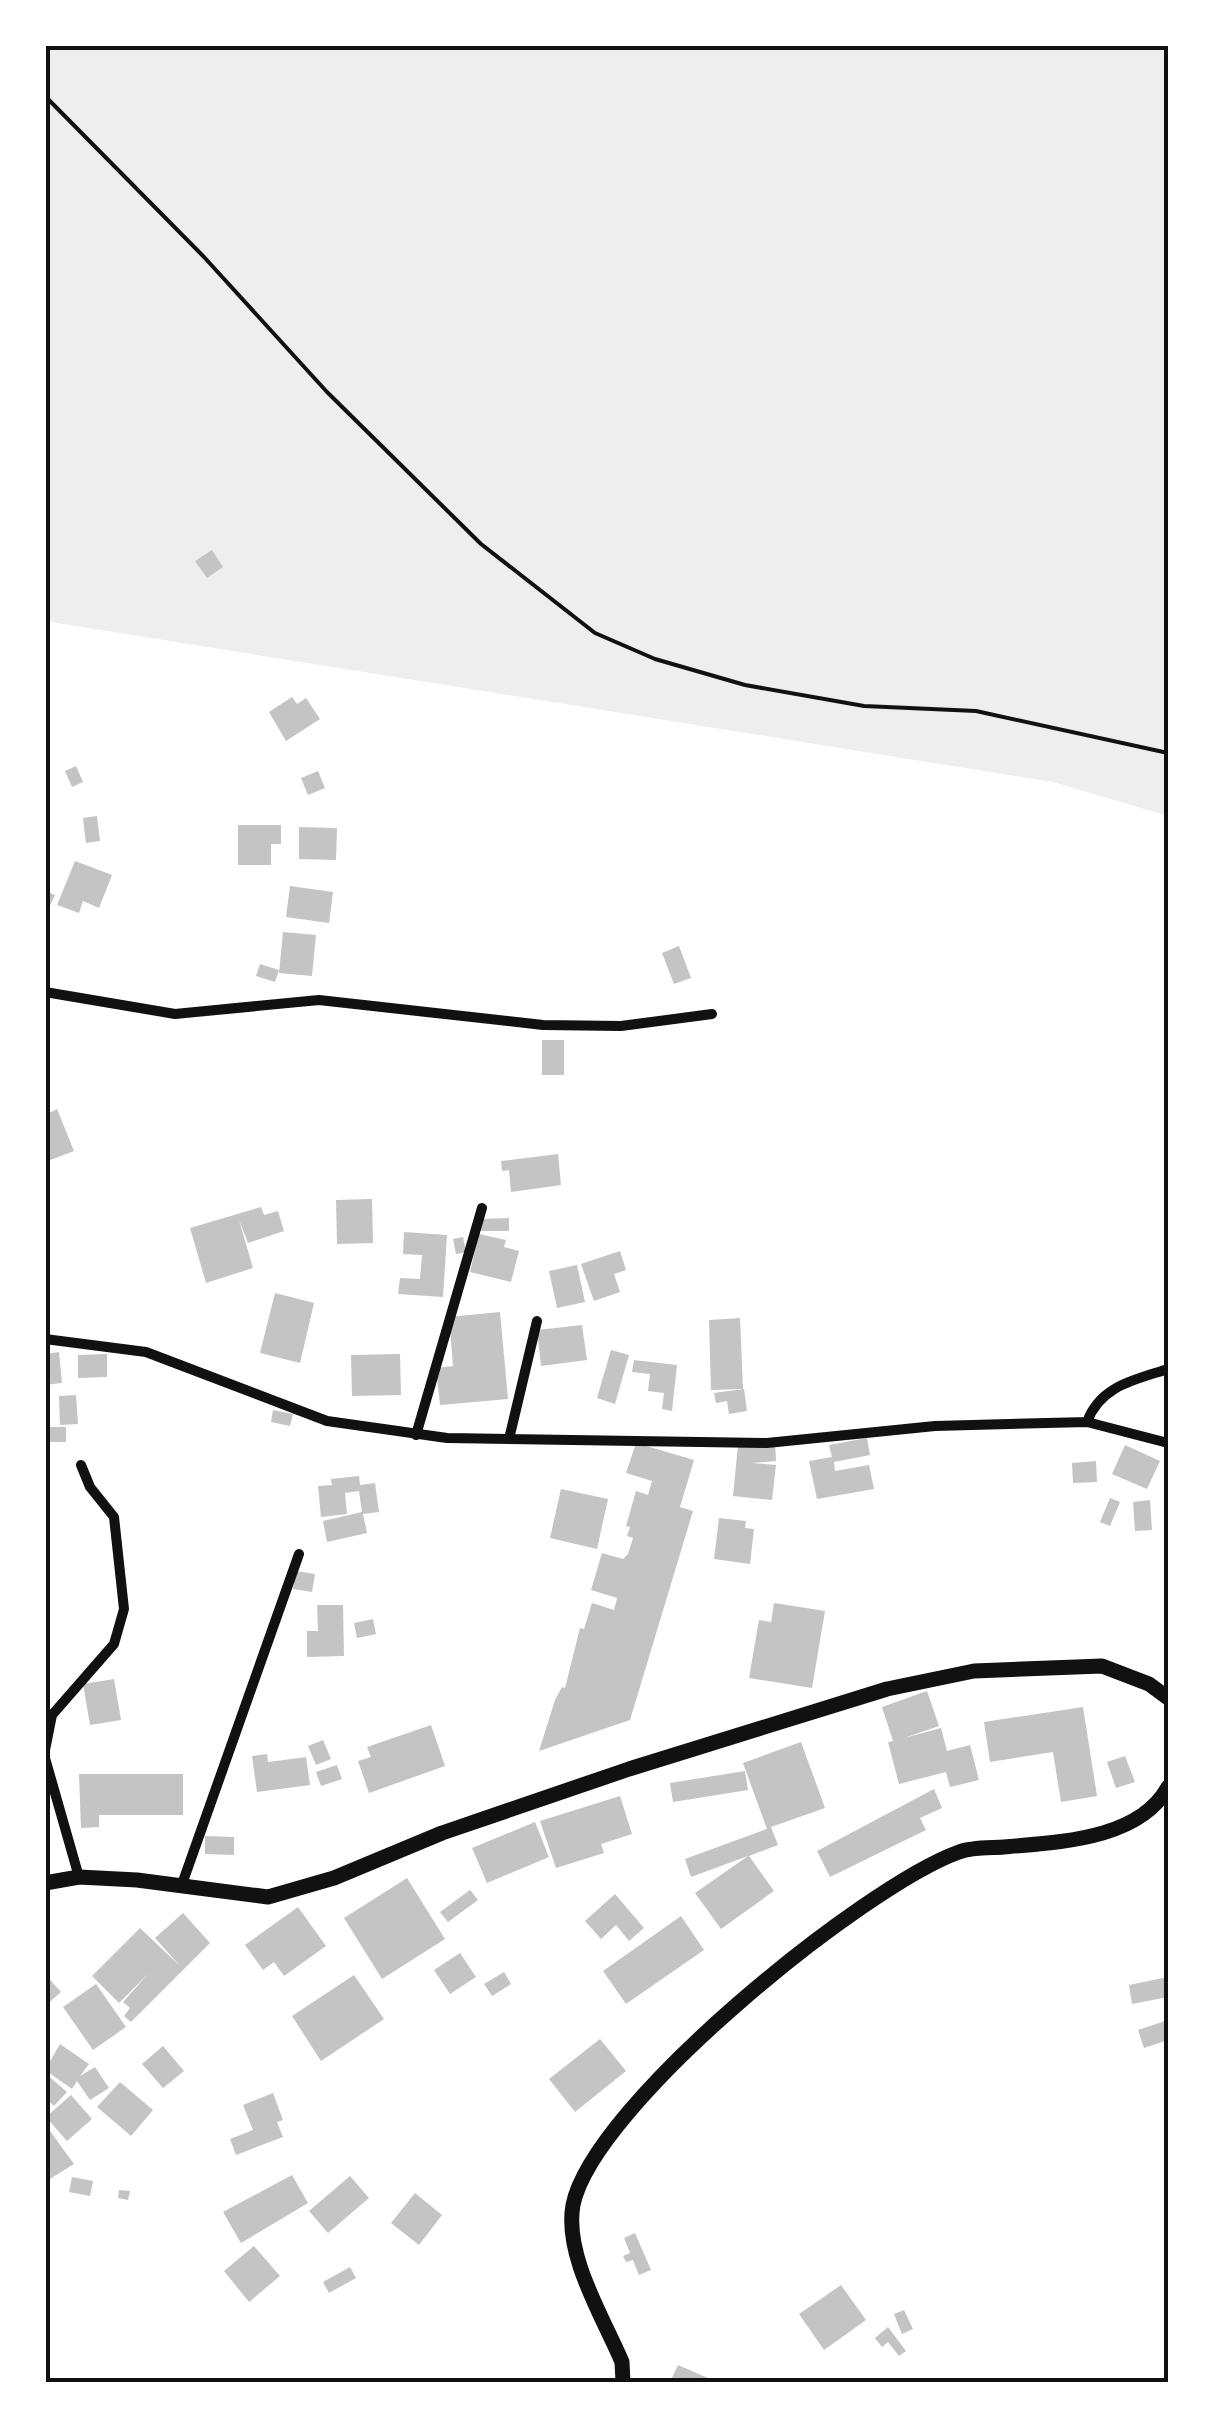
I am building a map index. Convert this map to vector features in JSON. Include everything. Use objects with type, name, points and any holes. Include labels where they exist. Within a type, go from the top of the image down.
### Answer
[{"type":"main road","points":[[45,1883],[78,1876],[268,1897],[334,1878],[442,1833],[629,1770],[887,1690],[974,1671],[1102,1666],[1149,1684],[1168,1698]]},
{"type":"main road","points":[[623,2382],[622,2362],[571,2231],[574,2202],[588,2166],[608,2136],[678,2055],[811,1947],[928,1867],[962,1850],[1049,1843],[1121,1828],[1158,1804],[1168,1787]]},
{"type":"street","points":[[45,992],[175,1014],[319,1000],[544,1025],[621,1026],[712,1014]]},
{"type":"street","points":[[416,1435],[482,1208]]},
{"type":"street","points":[[509,1439],[537,1321]]},
{"type":"street","points":[[45,1338],[146,1352],[284,1408],[363,1429],[416,1435],[768,1442],[935,1426],[1087,1422],[1168,1443]]},
{"type":"street","points":[[1087,1422],[1095,1401],[1114,1388],[1168,1369]]},
{"type":"street","points":[[45,1750],[52,1714],[114,1644],[124,1609],[114,1517],[90,1488],[81,1465]]},
{"type":"street","points":[[180,1886],[299,1554]]},
{"type":"street","points":[[45,1758],[78,1876]]},
{"type":"path","points":[[45,96],[176,228],[327,392],[481,544],[596,633],[655,660],[745,685],[864,706],[976,712],[1168,753]]},
{"type":"shaded area","points":[[45,45],[1168,45],[1168,816],[1053,782],[45,621]]},
{"type":"building","points":[[212,550],[223,567],[207,578],[195,561]]},
{"type":"building","points":[[292,697],[297,704],[306,698],[320,719],[286,741],[269,712]]},
{"type":"building","points":[[76,766],[83,782],[72,787],[65,771]]},
{"type":"building","points":[[318,771],[325,788],[308,795],[301,778]]},
{"type":"building","points":[[97,816],[100,841],[86,843],[83,818]]},
{"type":"building","points":[[238,825],[281,825],[281,844],[271,844],[271,865],[238,865]]},
{"type":"building","points":[[299,827],[337,828],[336,860],[299,859]]},
{"type":"building","points":[[75,861],[112,875],[99,908],[83,901],[79,913],[57,905]]},
{"type":"building","points":[[290,886],[333,892],[329,923],[286,917]]},
{"type":"building","points":[[45,891],[55,895],[45,916]]},
{"type":"building","points":[[283,932],[316,935],[312,976],[279,973]]},
{"type":"building","points":[[679,946],[691,978],[674,984],[662,953]]},
{"type":"building","points":[[260,964],[279,970],[275,982],[256,976]]},
{"type":"building","points":[[542,1040],[564,1040],[564,1075],[542,1075]]},
{"type":"building","points":[[57,1109],[74,1151],[45,1162],[45,1115]]},
{"type":"building","points":[[558,1154],[561,1185],[511,1192],[509,1170],[502,1171],[501,1161]]},
{"type":"building","points":[[372,1199],[373,1243],[337,1244],[336,1200]]},
{"type":"building","points":[[261,1207],[264,1215],[278,1211],[284,1231],[248,1243],[239,1220],[253,1268],[206,1283],[190,1228]]},
{"type":"building","points":[[509,1218],[509,1231],[481,1231],[481,1219]]},
{"type":"building","points":[[404,1232],[447,1235],[443,1297],[398,1294],[400,1278],[420,1279],[422,1255],[403,1254]]},
{"type":"building","points":[[479,1234],[506,1240],[504,1247],[519,1251],[511,1282],[470,1272]]},
{"type":"building","points":[[463,1237],[466,1252],[456,1254],[453,1239]]},
{"type":"building","points":[[620,1251],[626,1270],[614,1274],[620,1292],[594,1301],[581,1264]]},
{"type":"building","points":[[577,1265],[585,1302],[557,1308],[549,1271]]},
{"type":"building","points":[[275,1293],[314,1303],[300,1363],[260,1353]]},
{"type":"building","points":[[500,1312],[508,1399],[440,1405],[436,1368],[453,1366],[449,1317]]},
{"type":"building","points":[[740,1318],[743,1389],[711,1390],[709,1320]]},
{"type":"building","points":[[582,1325],[587,1360],[541,1366],[537,1330]]},
{"type":"building","points":[[611,1350],[629,1355],[615,1404],[597,1398]]},
{"type":"building","points":[[59,1352],[62,1383],[45,1385],[45,1354]]},
{"type":"building","points":[[107,1354],[107,1377],[78,1378],[78,1355]]},
{"type":"building","points":[[400,1354],[401,1395],[352,1396],[351,1355]]},
{"type":"building","points":[[634,1360],[677,1365],[672,1411],[662,1409],[664,1393],[648,1391],[650,1374],[632,1372]]},
{"type":"building","points":[[744,1389],[747,1411],[729,1414],[727,1401],[716,1403],[714,1393]]},
{"type":"building","points":[[76,1395],[78,1424],[60,1425],[59,1396]]},
{"type":"building","points":[[273,1410],[293,1414],[290,1426],[271,1422]]},
{"type":"building","points":[[45,1427],[66,1427],[66,1442],[45,1442]]},
{"type":"building","points":[[867,1438],[870,1455],[834,1462],[835,1471],[869,1465],[874,1489],[817,1499],[809,1461],[832,1457],[829,1445]]},
{"type":"building","points":[[775,1442],[776,1461],[752,1463],[776,1465],[772,1500],[733,1496],[738,1445]]},
{"type":"building","points":[[636,1443],[694,1460],[680,1507],[693,1511],[630,1720],[539,1751],[555,1700],[565,1688],[580,1628],[584,1629],[592,1603],[614,1610],[617,1598],[591,1590],[602,1553],[623,1559],[628,1554],[633,1538],[627,1536],[630,1527],[626,1526],[636,1491],[648,1495],[652,1481],[626,1473]]},
{"type":"building","points":[[1125,1445],[1160,1461],[1147,1489],[1112,1474]]},
{"type":"building","points":[[1096,1461],[1097,1482],[1073,1483],[1072,1463]]},
{"type":"building","points":[[359,1476],[360,1485],[375,1483],[379,1512],[363,1514],[367,1533],[327,1542],[323,1521],[362,1512],[359,1491],[345,1493],[347,1514],[321,1517],[318,1486],[332,1485],[331,1479]]},
{"type":"building","points":[[561,1489],[608,1499],[597,1549],[550,1538]]},
{"type":"building","points":[[1110,1498],[1120,1502],[1110,1526],[1100,1522]]},
{"type":"building","points":[[1150,1500],[1152,1530],[1135,1531],[1133,1502]]},
{"type":"building","points":[[719,1518],[746,1521],[745,1528],[754,1529],[750,1564],[714,1559]]},
{"type":"building","points":[[296,1571],[315,1574],[312,1592],[293,1589]]},
{"type":"building","points":[[774,1603],[825,1611],[812,1688],[749,1678],[759,1620],[771,1622]]},
{"type":"building","points":[[317,1605],[343,1605],[344,1656],[307,1657],[307,1631],[318,1631]]},
{"type":"building","points":[[373,1619],[376,1634],[357,1638],[354,1623]]},
{"type":"building","points":[[114,1679],[121,1720],[90,1725],[83,1684]]},
{"type":"building","points":[[927,1691],[939,1726],[904,1738],[941,1728],[947,1751],[970,1745],[979,1780],[950,1787],[946,1772],[899,1784],[888,1742],[893,1741],[882,1707]]},
{"type":"building","points":[[1083,1707],[1097,1796],[1061,1802],[1053,1752],[990,1762],[984,1722]]},
{"type":"building","points":[[431,1725],[445,1766],[369,1793],[358,1761],[371,1757],[367,1747]]},
{"type":"building","points":[[323,1740],[331,1759],[316,1765],[308,1746]]},
{"type":"building","points":[[801,1742],[825,1808],[771,1827],[778,1845],[749,1856],[774,1891],[721,1929],[695,1893],[748,1856],[691,1877],[685,1859],[767,1829],[743,1763]]},
{"type":"building","points":[[267,1754],[268,1762],[306,1757],[310,1785],[257,1792],[252,1756]]},
{"type":"building","points":[[1125,1756],[1135,1782],[1116,1788],[1107,1762]]},
{"type":"building","points":[[337,1765],[342,1779],[321,1786],[316,1772]]},
{"type":"building","points":[[745,1771],[748,1790],[673,1802],[670,1783]]},
{"type":"building","points":[[79,1774],[183,1774],[183,1815],[99,1815],[99,1827],[81,1828]]},
{"type":"building","points":[[934,1789],[942,1808],[920,1818],[926,1830],[830,1877],[817,1851]]},
{"type":"building","points":[[620,1796],[632,1834],[601,1844],[604,1853],[556,1868],[540,1821]]},
{"type":"building","points":[[535,1822],[549,1857],[487,1883],[472,1848]]},
{"type":"building","points":[[205,1836],[234,1837],[234,1855],[205,1854]]},
{"type":"building","points":[[407,1878],[445,1939],[382,1979],[344,1918]]},
{"type":"building","points":[[470,1890],[478,1900],[448,1922],[440,1912]]},
{"type":"building","points":[[615,1894],[644,1928],[629,1941],[616,1925],[601,1939],[585,1921]]},
{"type":"building","points":[[298,1907],[326,1946],[284,1976],[274,1962],[263,1970],[245,1945]]},
{"type":"building","points":[[183,1913],[210,1943],[131,2022],[124,2016],[130,2008],[123,2002],[149,1973],[119,2003],[92,1976],[140,1928],[179,1965],[155,1938]]},
{"type":"building","points":[[681,1916],[704,1950],[626,2004],[603,1971]]},
{"type":"building","points":[[460,1953],[476,1977],[450,1994],[434,1970]]},
{"type":"building","points":[[504,1972],[511,1984],[492,1996],[484,1984]]},
{"type":"building","points":[[45,1974],[61,1992],[45,2006]]},
{"type":"building","points":[[354,1975],[384,2019],[321,2061],[292,2016]]},
{"type":"building","points":[[1168,1977],[1168,1997],[1132,2004],[1129,1985]]},
{"type":"building","points":[[96,1984],[126,2027],[93,2050],[63,2007]]},
{"type":"building","points":[[1168,2020],[1168,2040],[1144,2048],[1138,2030]]},
{"type":"building","points":[[600,2039],[626,2071],[575,2112],[549,2079]]},
{"type":"building","points":[[60,2044],[89,2064],[80,2076],[95,2067],[109,2088],[90,2100],[77,2081],[72,2089],[45,2070]]},
{"type":"building","points":[[163,2046],[184,2071],[163,2088],[142,2064]]},
{"type":"building","points":[[45,2073],[67,2092],[54,2106],[45,2098]]},
{"type":"building","points":[[120,2082],[153,2110],[131,2136],[97,2107]]},
{"type":"building","points":[[273,2093],[283,2120],[277,2122],[283,2137],[236,2155],[230,2139],[253,2130],[243,2105]]},
{"type":"building","points":[[71,2095],[92,2119],[67,2141],[46,2117]]},
{"type":"building","points":[[45,2124],[74,2164],[45,2182]]},
{"type":"building","points":[[292,2175],[308,2203],[241,2243],[223,2212]]},
{"type":"building","points":[[350,2176],[369,2198],[328,2233],[309,2211]]},
{"type":"building","points":[[72,2177],[93,2181],[90,2196],[69,2192]]},
{"type":"building","points":[[119,2190],[130,2191],[128,2200],[118,2198]]},
{"type":"building","points":[[415,2193],[442,2215],[419,2245],[391,2223]]},
{"type":"building","points":[[635,2233],[651,2270],[639,2275],[633,2260],[626,2262],[623,2256],[630,2253],[624,2238]]},
{"type":"building","points":[[254,2246],[280,2276],[249,2302],[224,2271]]},
{"type":"building","points":[[350,2267],[356,2278],[329,2293],[323,2282]]},
{"type":"building","points":[[841,2285],[866,2320],[824,2350],[799,2314]]},
{"type":"building","points":[[904,2310],[913,2329],[902,2334],[894,2314]]},
{"type":"building","points":[[888,2327],[906,2351],[899,2356],[888,2342],[882,2347],[875,2338]]},
{"type":"building","points":[[678,2365],[717,2382],[670,2382]]}]
